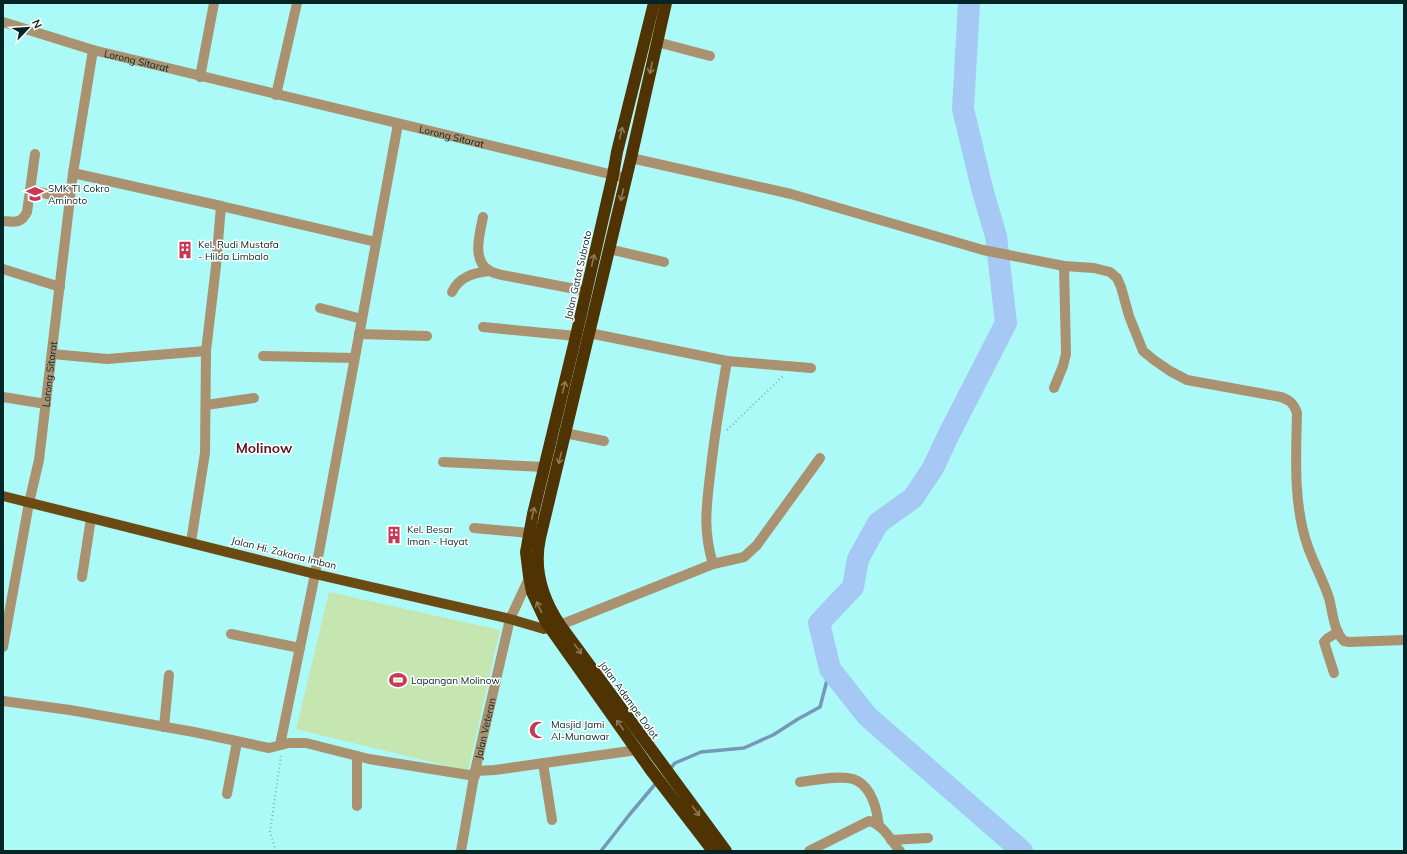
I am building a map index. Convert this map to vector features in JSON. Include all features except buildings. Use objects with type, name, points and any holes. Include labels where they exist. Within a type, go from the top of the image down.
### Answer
[{"type":"highway","name":"Jalan Gatot Subroto","points":[[532,551],[529,533],[613,176],[617,152],[654,3]]},
{"type":"highway","points":[[532,551],[552,488],[566,433],[666,3]]},
{"type":"highway","points":[[540,486],[552,488]]},
{"type":"highway","name":"Jalan Adampe Dolot","points":[[532,551],[537,566],[540,583],[556,626],[637,750],[655,765]]},
{"type":"highway","name":"Jalan Adampe Dolot","points":[[532,551],[529,576],[532,592],[539,608],[556,626],[668,783],[712,851]]},
{"type":"highway","name":"Jalan Adampe Dolot","points":[[668,783],[726,851]]},
{"type":"main road","name":"Jalan Hi. Zakaria Imban","points":[[3,496],[316,574],[510,619],[544,629],[556,626]]},
{"type":"street","points":[[200,77],[214,3]]},
{"type":"street","points":[[276,95],[297,3]]},
{"type":"street","points":[[3,22],[93,50]]},
{"type":"street","points":[[657,42],[710,56]]},
{"type":"street","name":"Lorong Sitarat","points":[[3,647],[29,503],[39,460],[73,173],[93,50],[200,77],[626,178]]},
{"type":"street","points":[[280,745],[316,574],[354,358],[398,124]]},
{"type":"street","points":[[3,221],[15,222],[23,218],[27,212],[35,154]]},
{"type":"street","points":[[631,158],[791,194],[983,250],[1064,266],[1094,268],[1110,272],[1117,278],[1121,287],[1129,316],[1144,351],[1170,371],[1187,380],[1281,397],[1290,400],[1295,406],[1297,413],[1295,466],[1302,526],[1307,546],[1329,599],[1338,632],[1344,641],[1350,642],[1404,640]]},
{"type":"street","points":[[73,173],[376,242]]},
{"type":"street","points":[[30,190],[70,199]]},
{"type":"street","points":[[191,542],[205,453],[206,350],[216,266],[221,206]]},
{"type":"street","points":[[482,217],[478,254],[481,263],[489,271]]},
{"type":"street","points":[[609,249],[664,262]]},
{"type":"street","points":[[1054,388],[1066,354],[1064,266]]},
{"type":"street","points":[[3,269],[60,287]]},
{"type":"street","points":[[452,292],[456,284],[465,277],[475,272],[489,271],[502,275],[586,291]]},
{"type":"street","points":[[320,308],[362,319]]},
{"type":"street","points":[[483,327],[576,336]]},
{"type":"street","points":[[589,333],[727,361],[811,368]]},
{"type":"street","points":[[359,334],[427,336]]},
{"type":"street","points":[[52,354],[107,359],[206,350]]},
{"type":"street","points":[[263,356],[354,358]]},
{"type":"street","points":[[714,564],[708,543],[705,517],[714,443],[727,361]]},
{"type":"street","points":[[3,397],[46,404]]},
{"type":"street","points":[[206,406],[254,398]]},
{"type":"street","points":[[566,433],[604,440]]},
{"type":"street","points":[[556,626],[714,564],[744,557],[752,551],[820,458]]},
{"type":"street","points":[[443,462],[544,467]]},
{"type":"street","points":[[82,577],[91,518]]},
{"type":"street","points":[[474,528],[529,533]]},
{"type":"street","name":"Jalan Veteran","points":[[461,851],[475,773],[510,619],[529,576],[537,566]]},
{"type":"street","points":[[1334,673],[1324,642],[1338,632]]},
{"type":"street","points":[[231,634],[300,648]]},
{"type":"street","points":[[164,727],[169,675]]},
{"type":"street","points":[[3,701],[70,710],[269,748],[298,742],[357,756],[475,773],[637,750]]},
{"type":"street","points":[[227,794],[237,742]]},
{"type":"street","points":[[357,756],[357,806]]},
{"type":"street","points":[[543,763],[552,820]]},
{"type":"street","points":[[800,782],[843,778],[854,780],[864,787],[873,800],[879,826]]},
{"type":"street","points":[[809,851],[869,821],[874,822],[879,826],[900,851]]},
{"type":"street","points":[[891,840],[928,838]]},
{"type":"path","points":[[714,443],[794,366]]},
{"type":"path","points":[[276,851],[270,832],[281,760]]},
{"type":"green space","name":"Lapangan Molinow","points":[[329,592],[500,630],[468,771],[296,729]]},
{"type":"waterway","points":[[969,3],[963,109],[983,192],[996,236],[1006,323],[933,468],[913,498],[878,523],[858,559],[853,587],[819,623],[830,669],[867,716],[1022,851]]},
{"type":"waterway","points":[[669,770],[675,763],[701,752],[744,748],[773,735],[820,707],[830,669]]},
{"type":"waterway","points":[[601,851],[657,782]]},
{"type":"place","name":"SMK TI Cokro Aminoto","points":[[35,194]]},
{"type":"place","name":"Kel. Rudi Mustafa - Hilda Limbalo","points":[[185,250]]},
{"type":"place","name":"Kel. Besar Iman - Hayat","points":[[394,535]]},
{"type":"place","name":"Lapangan Molinow","points":[[398,680]]},
{"type":"place","name":"Masjid Jami Al-Munawar","points":[[538,730]]},
{"type":"district","name":"Molinow","points":[[264,448]]}]
